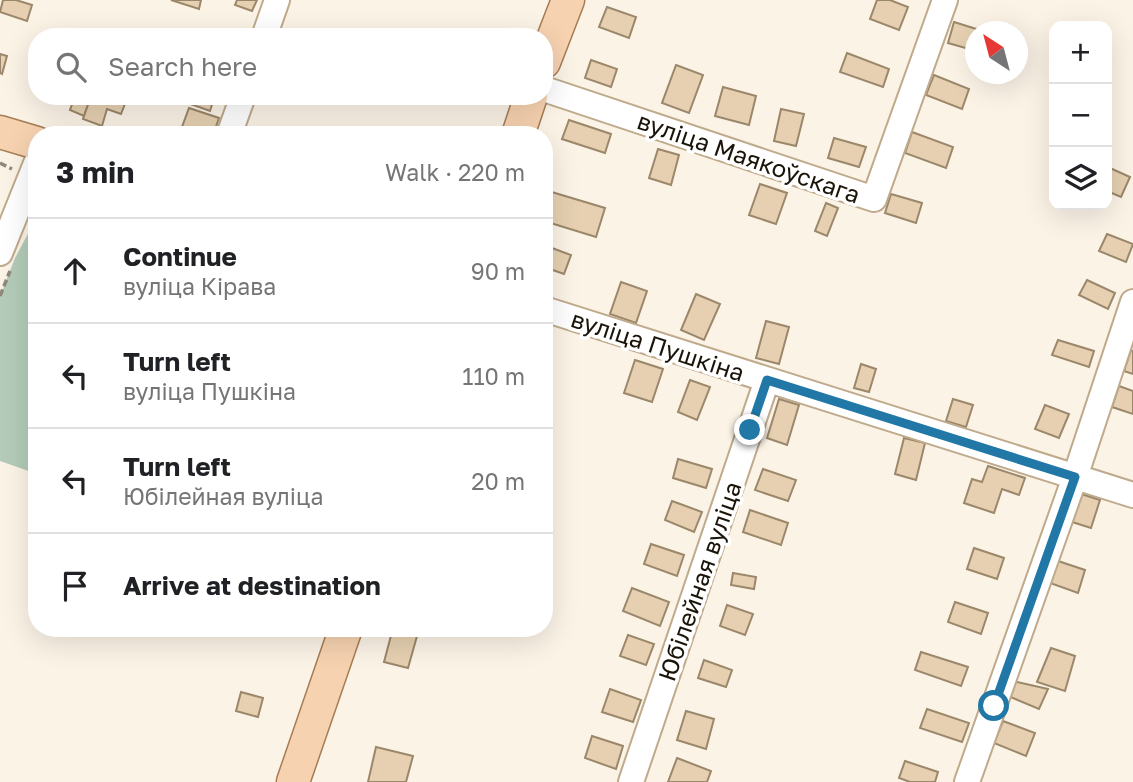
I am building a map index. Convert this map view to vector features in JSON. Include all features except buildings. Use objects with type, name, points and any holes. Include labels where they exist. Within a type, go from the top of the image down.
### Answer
[{"type":"main road","points":[[553,39],[568,0]]},
{"type":"main road","points":[[520,126],[528,105]]},
{"type":"main road","points":[[0,132],[28,140]]},
{"type":"main road","points":[[293,782],[343,637]]},
{"type":"street","points":[[267,28],[277,0]]},
{"type":"street","name":"вуліца Маякоўскага","points":[[553,92],[874,199],[944,0]]},
{"type":"street","points":[[232,126],[240,105]]},
{"type":"street","points":[[0,253],[28,183]]},
{"type":"street","points":[[967,782],[1075,477],[1133,302]]},
{"type":"street","name":"вуліца Пушкіна","points":[[553,312],[1133,495]]},
{"type":"street","name":"Юбілейная вуліца","points":[[631,782],[767,380]]},
{"type":"green space","points":[[28,234],[28,471],[0,461],[0,296]]},
{"type":"route","points":[[750,430],[767,380],[1075,477],[994,706]]}]
